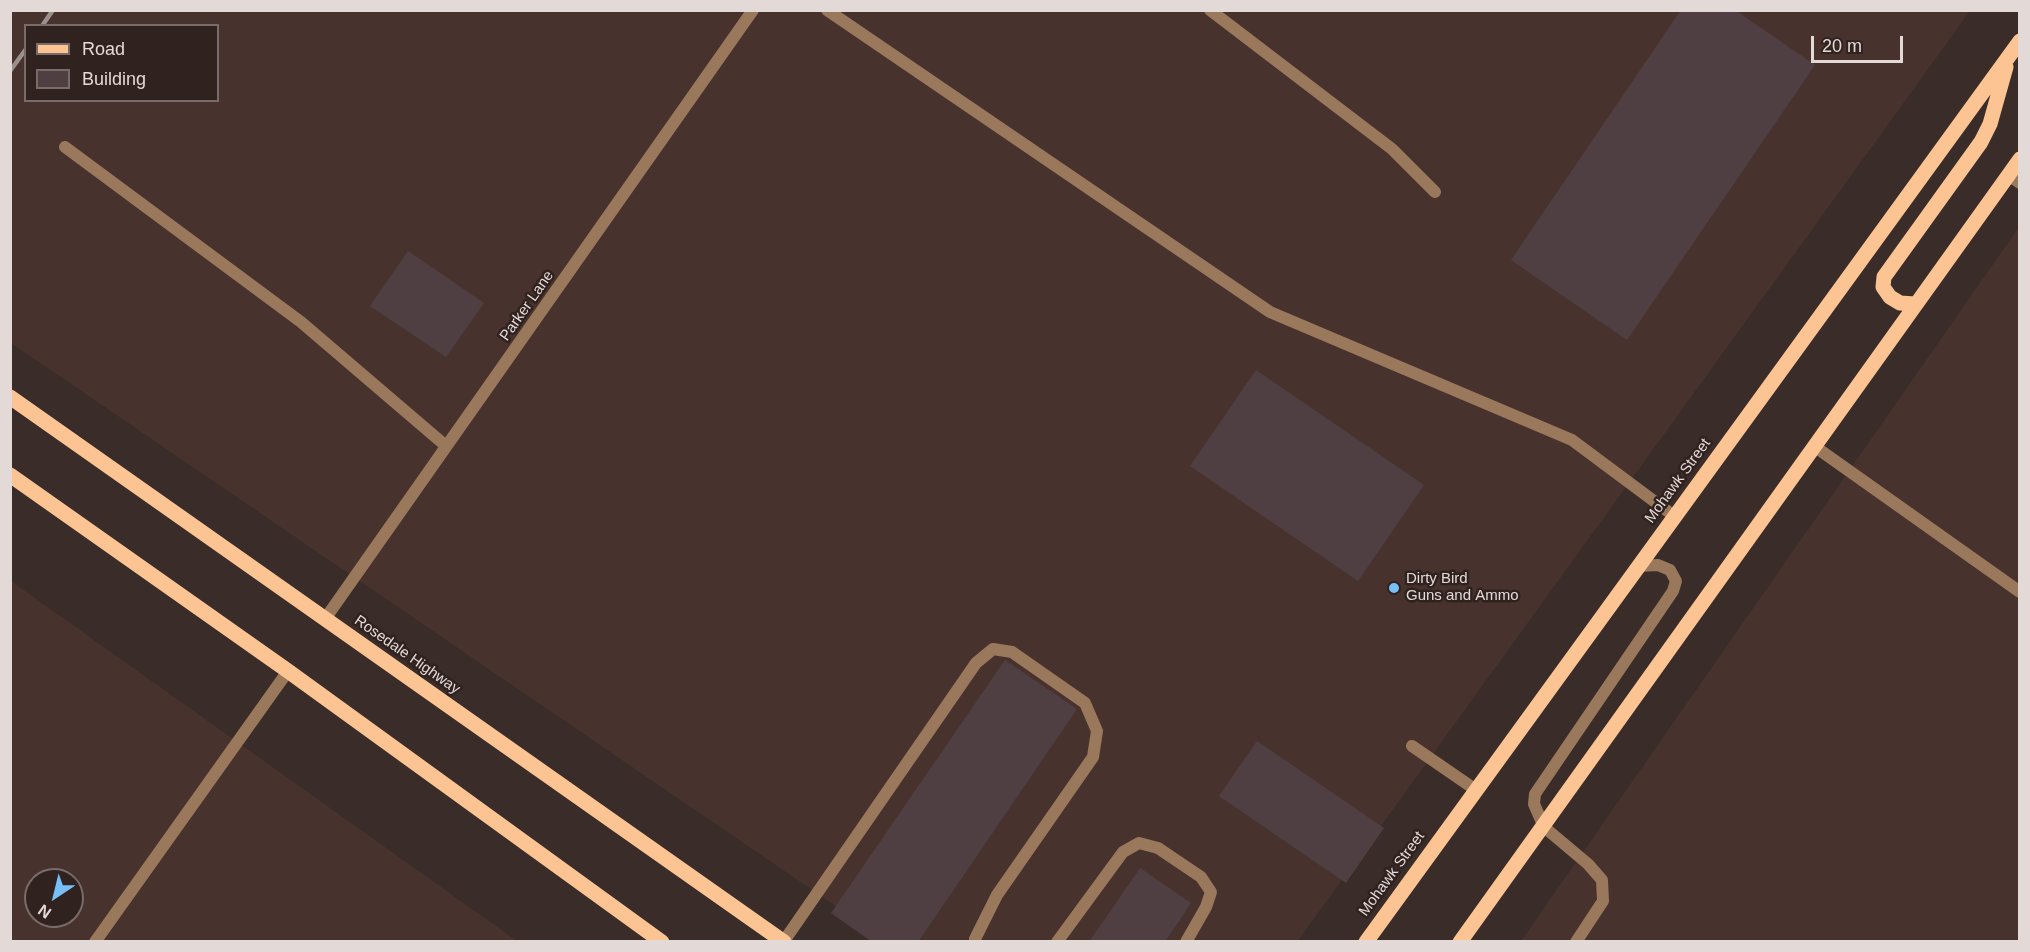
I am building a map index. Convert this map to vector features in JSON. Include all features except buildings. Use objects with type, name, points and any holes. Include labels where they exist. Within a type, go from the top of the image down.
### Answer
[{"type":"main road","name":"Mohawk Street","points":[[1365,942],[2019,41]]},
{"type":"main road","points":[[1915,304],[1900,303],[1890,297],[1883,288],[1884,277],[1981,141],[1990,124],[2009,56]]},
{"type":"main road","points":[[1460,942],[1915,304],[2014,179],[2019,159]]},
{"type":"main road","name":"Rosedale Highway","points":[[10,397],[784,941]]},
{"type":"main road","points":[[10,475],[288,671],[662,942]]},
{"type":"street","name":"Parker Lane","points":[[325,619],[753,10]]},
{"type":"street","points":[[827,10],[1270,312],[1572,440],[1674,516]]},
{"type":"street","points":[[1210,10],[1392,149],[1435,192]]},
{"type":"street","points":[[65,147],[301,322],[446,446]]},
{"type":"street","points":[[1814,446],[2019,591]]},
{"type":"street","points":[[1576,942],[1604,902],[1602,880],[1588,864],[1544,827],[1534,804],[1535,794],[1673,591],[1676,581],[1670,570],[1658,565],[1638,566]]},
{"type":"street","points":[[784,941],[976,663],[993,650],[1012,652],[1085,703],[1097,731],[1093,757],[998,895],[975,942]]},
{"type":"street","points":[[95,942],[288,671]]},
{"type":"street","points":[[1412,746],[1476,790]]},
{"type":"street","points":[[1057,942],[1123,852],[1139,843],[1158,848],[1201,877],[1212,892],[1186,942]]},
{"type":"shaded area","points":[[10,11],[1970,11],[1297,942],[887,941],[11,343]]},
{"type":"shaded area","points":[[2019,227],[2019,941],[1521,941]]},
{"type":"shaded area","points":[[11,581],[517,941],[11,941]]},
{"type":"railway","points":[[43,24],[53,10]]},
{"type":"railway","points":[[10,71],[24,52]]},
{"type":"place","name":"Dirty Bird Guns and Ammo","points":[[1394,588]]}]
